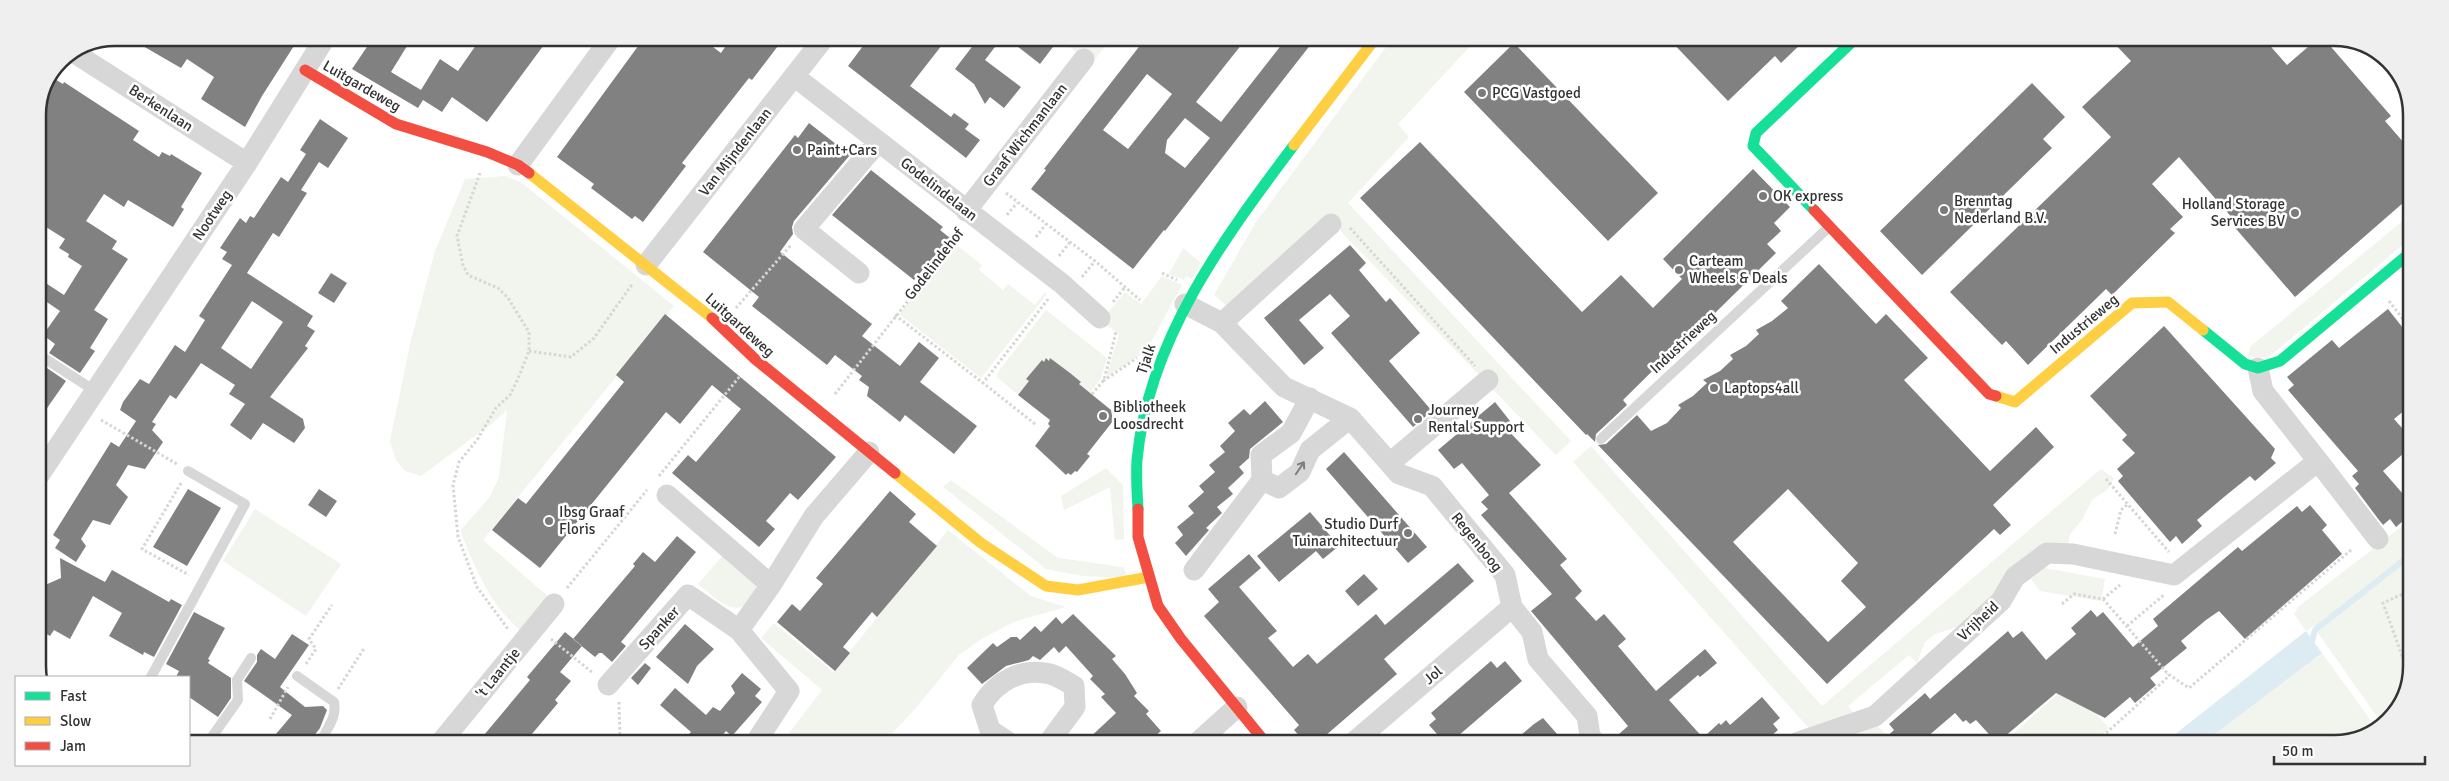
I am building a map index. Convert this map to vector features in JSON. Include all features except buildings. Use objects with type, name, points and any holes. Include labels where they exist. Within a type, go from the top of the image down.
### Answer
[{"type":"street","name":"Nootweg","points":[[46,458],[83,410],[247,163],[320,46]]},
{"type":"street","points":[[518,165],[605,46]]},
{"type":"street","name":"Van Mijndenlaan","points":[[646,265],[818,46]]},
{"type":"street","name":"Tjalk","points":[[1260,735],[1181,639],[1158,606],[1138,537],[1137,461],[1143,422],[1166,344],[1216,256],[1250,204],[1370,46]]},
{"type":"street","name":"Industrieweg","points":[[1848,46],[1756,133],[1753,146],[1989,394],[2015,402],[2132,303],[2168,302],[2245,364],[2258,368]]},
{"type":"street","name":"Berkenlaan","points":[[80,56],[247,163]]},
{"type":"street","name":"Graaf Wichmanlaan","points":[[966,211],[1084,59]]},
{"type":"street","name":"Luitgardeweg","points":[[305,70],[396,124],[487,152],[518,165],[721,325],[755,359],[981,543],[1046,586],[1078,590],[1149,577]]},
{"type":"street","name":"Godelindelaan","points":[[794,76],[966,211],[1069,282],[1100,318]]},
{"type":"street","points":[[859,272],[804,229],[878,142]]},
{"type":"street","points":[[1222,323],[1331,224]]},
{"type":"street","points":[[2378,539],[2263,391],[2258,368],[2280,361],[2403,259]]},
{"type":"street","name":"Regenboog","points":[[1187,305],[1222,323],[1284,387],[1350,418],[1399,474],[1432,486],[1505,575],[1512,607],[1532,632],[1538,660],[1587,716],[1590,735]]},
{"type":"street","points":[[1390,463],[1488,380]]},
{"type":"street","points":[[1194,570],[1262,480],[1261,455],[1291,433],[1310,398]]},
{"type":"street","points":[[1262,480],[1278,488],[1300,472],[1310,450],[1350,418]]},
{"type":"street","points":[[739,630],[771,585],[814,516],[869,452]]},
{"type":"street","points":[[2178,572],[2318,461]]},
{"type":"street","points":[[667,495],[771,585]]},
{"type":"street","name":"Vrijheid","points":[[1832,735],[1876,716],[2001,601],[2015,577],[2047,553],[2073,554],[2178,572]]},
{"type":"street","name":"Spanker","points":[[608,685],[688,595],[739,630],[789,691],[760,735]]},
{"type":"street","name":"'t Laantje","points":[[447,735],[554,604]]},
{"type":"street","name":"Jol","points":[[1362,735],[1512,607]]},
{"type":"street","points":[[998,735],[990,730],[982,706],[989,694],[1017,673],[1050,674],[1074,686],[1075,707],[1054,735]]},
{"type":"street","points":[[1206,735],[1237,706]]},
{"type":"lane","name":"Industrieweg","points":[[1601,440],[1830,227]]},
{"type":"lane","points":[[46,359],[95,391]]},
{"type":"lane","points":[[152,676],[245,504],[188,470]]},
{"type":"lane","points":[[213,735],[238,700],[237,680],[251,658]]},
{"type":"lane","points":[[297,676],[334,702],[336,712],[325,735]]},
{"type":"path","points":[[487,152],[457,236],[463,265],[468,275],[498,288],[508,298],[529,332],[529,351],[510,395],[496,408],[477,440],[459,462],[453,485],[458,538],[476,587],[520,646]]},
{"type":"path","points":[[990,180],[1017,203],[1095,261],[1140,300]]},
{"type":"path","points":[[1004,220],[1017,203]]},
{"type":"path","name":"Godelindehof","points":[[821,412],[895,315],[966,227],[966,211]]},
{"type":"path","points":[[1331,224],[1340,216],[1488,380]]},
{"type":"path","points":[[1031,244],[1046,224]]},
{"type":"path","points":[[721,325],[804,229]]},
{"type":"path","points":[[1054,263],[1070,242]]},
{"type":"path","points":[[1035,424],[983,383],[1069,282],[1095,261]]},
{"type":"path","points":[[529,351],[571,357],[594,338],[646,265]]},
{"type":"path","points":[[1162,272],[1181,282]]},
{"type":"path","points":[[2374,283],[2403,319]]},
{"type":"path","name":"Godelindehof","points":[[895,315],[983,383]]},
{"type":"path","name":"Tjalk","points":[[1102,381],[1116,332]]},
{"type":"path","name":"Tjalk","points":[[1092,394],[1102,381],[1138,358]]},
{"type":"path","points":[[83,410],[188,470],[142,549],[201,582]]},
{"type":"path","points":[[2106,479],[2128,504],[2178,572],[2176,585],[2126,626]]},
{"type":"path","points":[[2115,534],[2121,510],[2128,504]]},
{"type":"path","points":[[2062,604],[2074,594],[2103,599],[2168,674],[2189,688],[2350,550]]},
{"type":"path","points":[[2403,594],[2383,603],[2403,658]]},
{"type":"path","points":[[331,700],[366,647]]},
{"type":"path","points":[[2104,735],[2166,679],[2168,674]]},
{"type":"shaded area","points":[[1069,46],[1105,46],[1091,64]]},
{"type":"shaded area","points":[[1387,46],[1470,46],[1398,124],[1409,137],[1348,203],[1571,441],[1556,455],[1328,218],[1229,308],[1214,295],[1256,222]]},
{"type":"shaded area","points":[[506,176],[522,183],[674,306],[483,540],[550,598],[520,630],[500,609],[484,585],[460,531],[489,498],[499,477],[507,410],[494,422],[421,476],[405,471],[396,460],[390,441],[411,340],[435,251],[465,179]]},
{"type":"shaded area","points":[[2403,221],[2403,245],[2269,357],[2247,357],[2251,346]]},
{"type":"shaded area","points":[[955,244],[982,265],[979,270],[1003,290],[1008,284],[1035,305],[1045,292],[1047,294],[981,378],[899,314]]},
{"type":"shaded area","points":[[1183,248],[1201,263],[1192,279],[1186,276],[1184,280],[1169,274]]},
{"type":"shaded area","points":[[1162,276],[1182,285],[1149,346],[1151,348],[1106,377],[1119,334],[1101,321],[1125,292],[1141,304]]},
{"type":"shaded area","points":[[1046,310],[1107,358],[1101,378],[1090,393],[1053,364],[1055,362],[1051,358],[1049,361],[1046,359],[1044,362],[1042,360],[1027,379],[1029,381],[1018,395],[997,377],[998,372]]},
{"type":"shaded area","points":[[1591,446],[1822,706],[2101,469],[2114,478],[2108,489],[2092,500],[2082,520],[2070,534],[2068,546],[1974,622],[1935,634],[1925,642],[1917,663],[1909,655],[1848,706],[1856,715],[1813,733],[1573,462]]},
{"type":"shaded area","points":[[1106,468],[1123,485],[1124,539],[1115,540],[1110,487],[1064,510],[1061,496]]},
{"type":"shaded area","points":[[951,480],[1058,558],[1123,567],[1129,578],[1083,576],[1046,569],[943,487]]},
{"type":"shaded area","points":[[255,509],[341,564],[306,616],[223,561]]},
{"type":"shaded area","points":[[2403,525],[2402,675],[2398,692],[2386,711],[2378,719],[2313,626],[2306,631],[2294,614],[2298,607]]},
{"type":"shaded area","points":[[948,530],[1031,596],[1066,607],[1016,621],[983,638],[959,655],[915,709],[891,735],[788,735],[822,690],[761,638],[774,623],[833,672]]},
{"type":"shaded area","points":[[724,554],[757,585],[753,596],[742,607],[736,608],[723,603],[698,584]]},
{"type":"shaded area","points":[[2044,568],[2105,579],[2101,601],[2040,591],[2031,579]]},
{"type":"shaded area","points":[[2306,631],[2322,653],[2214,735],[2174,735]]},
{"type":"shaded area","points":[[2322,653],[2373,723],[2356,731],[2334,735],[2214,735]]},
{"type":"shaded area","points":[[2069,684],[2109,728],[2101,735],[2012,735]]},
{"type":"shaded area","points":[[1876,724],[1886,735],[1841,735],[1840,733]]},
{"type":"waterway","points":[[2308,644],[2312,641],[2315,630],[2403,561]]},
{"type":"traffic: fast","points":[[1814,210],[1753,146],[1756,133],[1848,46]]},
{"type":"traffic: fast","points":[[1138,509],[1137,460],[1144,416],[1156,373],[1173,332],[1193,292],[1216,254],[1294,145]]},
{"type":"traffic: fast","points":[[2203,330],[2245,364],[2258,368],[2280,361],[2403,259]]},
{"type":"traffic: slow","points":[[1294,145],[1370,46]]},
{"type":"traffic: slow","points":[[529,173],[712,318]]},
{"type":"traffic: slow","points":[[1996,396],[2015,402],[2132,303],[2168,302],[2203,330]]},
{"type":"traffic: slow","points":[[895,473],[981,543],[1046,586],[1078,590],[1149,577]]},
{"type":"traffic: jam","points":[[305,70],[396,124],[487,152],[518,165],[529,173]]},
{"type":"traffic: jam","points":[[1814,210],[1989,394],[1996,396]]},
{"type":"traffic: jam","points":[[712,318],[755,359],[895,473]]},
{"type":"traffic: jam","points":[[1138,509],[1138,537],[1158,606],[1181,639],[1259,735]]},
{"type":"place","name":"PCG Vastgoed","points":[[1482,93]]},
{"type":"place","name":"Paint+Cars","points":[[797,150]]},
{"type":"place","name":"OK express","points":[[1763,196]]},
{"type":"place","name":"Brenntag Nederland B.V.","points":[[1944,210]]},
{"type":"place","name":"Holland Storage Services BV","points":[[2295,213]]},
{"type":"place","name":"Carteam Wheels & Deals","points":[[1679,270]]},
{"type":"place","name":"Laptops4all","points":[[1714,388]]},
{"type":"place","name":"Bibliotheek Loosdrecht","points":[[1103,416]]},
{"type":"place","name":"Journey Rental Support","points":[[1418,419]]},
{"type":"place","name":"Ibsg Graaf Floris","points":[[549,521]]},
{"type":"place","name":"Studio Durf Tuinarchitectuur","points":[[1408,533]]}]
